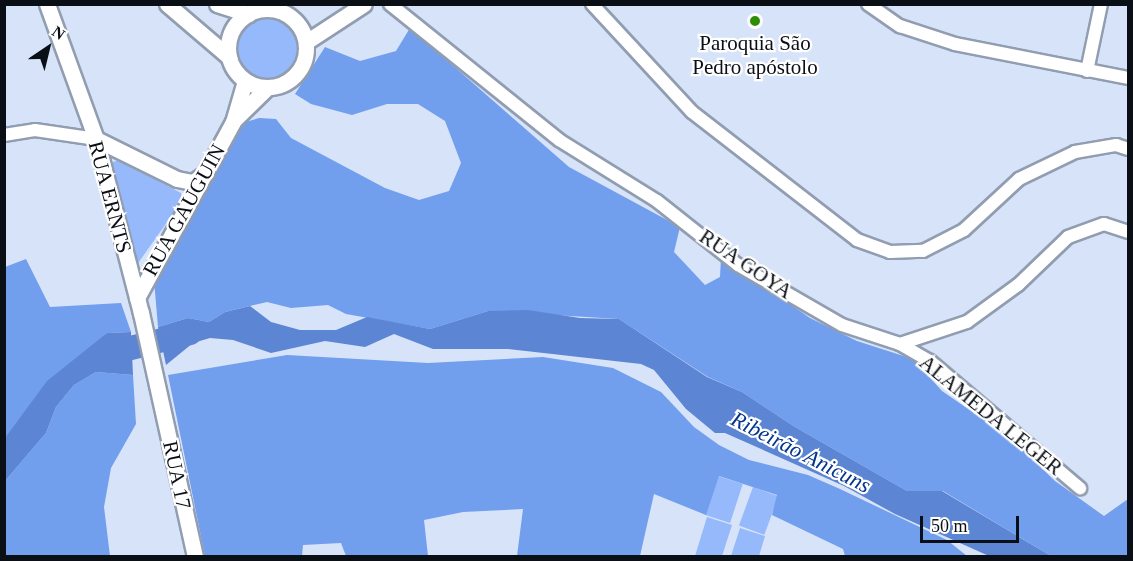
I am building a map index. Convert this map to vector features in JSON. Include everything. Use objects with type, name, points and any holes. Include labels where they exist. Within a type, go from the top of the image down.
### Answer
[{"type":"street","name":"RUA ERNTS","points":[[47,4],[96,139],[159,393]]},
{"type":"street","points":[[167,4],[229,57],[245,81],[268,87],[281,84],[297,73],[306,56],[306,42],[295,21],[280,7],[248,14],[217,4]]},
{"type":"street","points":[[306,42],[327,25],[364,4]]},
{"type":"street","name":"RUA GOYA","points":[[390,4],[559,141],[657,201],[738,265],[842,325],[900,344]]},
{"type":"street","points":[[592,4],[692,112],[857,240],[890,252],[923,252],[964,230],[1018,179],[1075,152],[1116,145],[1128,149]]},
{"type":"street","points":[[868,4],[900,26],[955,44],[1128,78]]},
{"type":"street","points":[[1087,71],[1101,4]]},
{"type":"street","points":[[229,57],[231,32],[248,14]]},
{"type":"street","name":"RUA GAUGUIN","points":[[139,306],[233,122],[245,81]]},
{"type":"street","name":"RUA GAUGUIN","points":[[233,122],[268,87]]},
{"type":"street","points":[[4,135],[35,130],[96,139],[177,179],[193,182],[206,173]]},
{"type":"street","points":[[900,344],[967,322],[1018,285],[1068,237],[1104,224],[1128,232]]},
{"type":"street","name":"ALAMEDA LEGER","points":[[900,344],[930,361],[1080,488]]},
{"type":"street","name":"RUA 17","points":[[159,393],[195,556]]},
{"type":"shaded area","points":[[260,18],[272,18],[288,27],[295,37],[297,49],[295,61],[288,71],[272,80],[260,80],[249,75],[240,66],[235,55],[235,43],[240,32],[249,23]]},
{"type":"shaded area","points":[[410,28],[569,167],[680,227],[674,252],[705,285],[720,277],[721,257],[810,318],[857,341],[913,359],[942,391],[1012,439],[1055,481],[1104,516],[1128,499],[1128,556],[1051,556],[943,491],[907,491],[795,427],[742,392],[708,377],[619,319],[488,311],[430,329],[346,314],[328,305],[291,308],[267,302],[225,312],[209,322],[188,318],[158,327],[154,280],[181,237],[239,124],[259,118],[276,119],[291,138],[385,188],[419,200],[449,191],[461,163],[445,121],[418,104],[387,104],[352,115],[311,104],[295,94],[325,47],[360,61],[396,51]]},
{"type":"shaded area","points":[[119,160],[181,193],[182,201],[136,266],[108,171],[110,163]]},
{"type":"shaded area","points":[[26,259],[50,307],[121,303],[131,332],[107,333],[5,438],[5,267]]},
{"type":"shaded area","points":[[287,355],[428,363],[543,357],[613,368],[661,392],[694,427],[719,445],[749,460],[808,475],[840,489],[947,540],[967,556],[845,556],[843,549],[772,515],[777,495],[719,476],[706,515],[654,494],[640,556],[517,556],[523,509],[463,512],[424,520],[428,556],[346,556],[341,543],[303,545],[302,556],[205,556],[168,375]]},
{"type":"shaded area","points":[[96,372],[133,375],[136,424],[111,468],[104,507],[110,556],[5,556],[5,481],[46,433],[56,407],[74,385]]},
{"type":"shaded area","points":[[718,476],[743,484],[730,523],[705,515]]},
{"type":"shaded area","points":[[753,487],[778,496],[764,535],[739,526]]},
{"type":"shaded area","points":[[707,517],[732,525],[722,556],[695,556]]},
{"type":"shaded area","points":[[740,528],[765,536],[759,556],[731,556]]},
{"type":"water","points":[[250,306],[271,322],[300,330],[336,330],[367,317],[430,329],[488,311],[528,310],[580,318],[619,319],[707,377],[742,392],[795,427],[907,491],[942,491],[1051,556],[989,556],[895,514],[844,486],[725,433],[715,433],[686,409],[654,370],[641,364],[508,349],[433,349],[394,334],[365,347],[325,341],[271,353],[233,340],[210,338],[193,343],[166,365],[158,327],[188,318],[209,322],[225,312]]},
{"type":"water","points":[[131,332],[133,375],[96,372],[74,385],[56,407],[46,433],[5,481],[5,438],[47,381],[107,333]]},
{"type":"waterway","name":"Ribeirão Anicuns","points":[[101,360],[123,350],[190,333]]},
{"type":"place","name":"Paroquia São Pedro apóstolo","points":[[755,21]]}]
